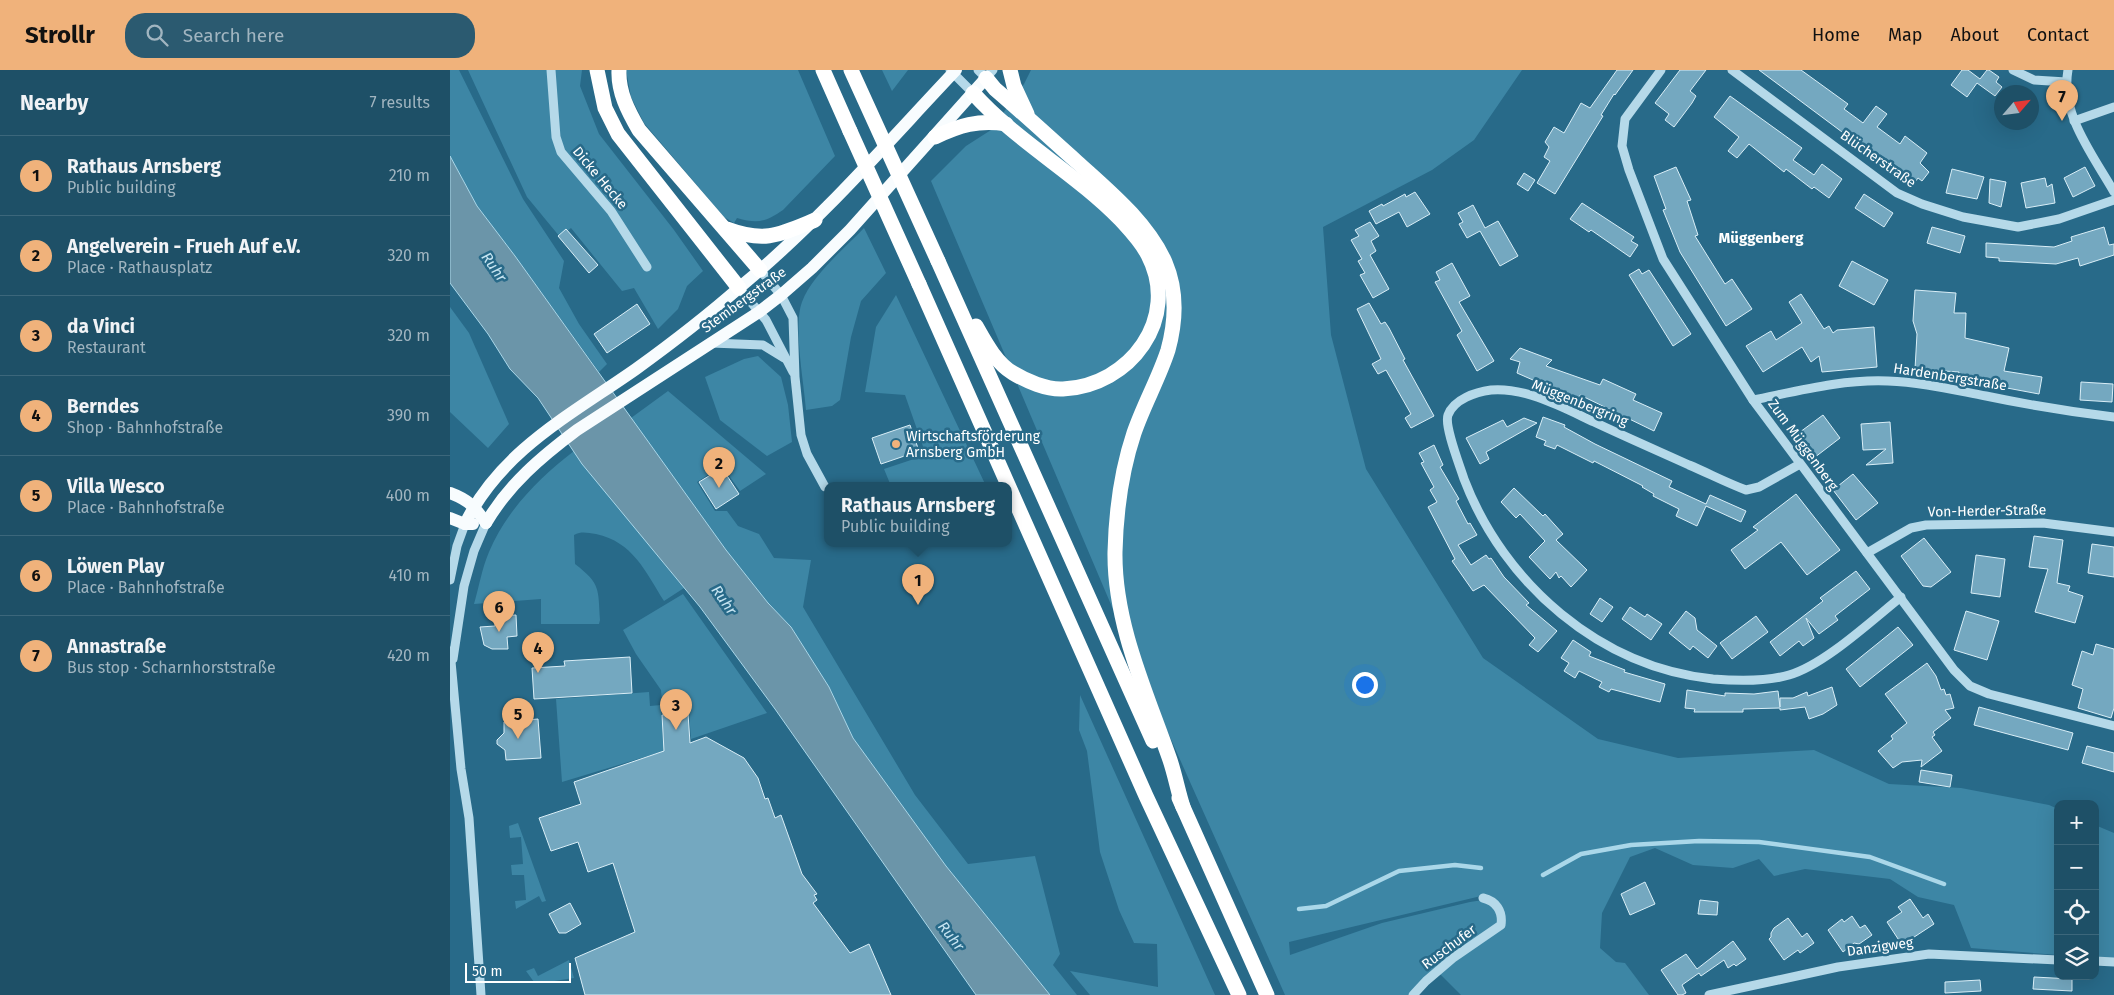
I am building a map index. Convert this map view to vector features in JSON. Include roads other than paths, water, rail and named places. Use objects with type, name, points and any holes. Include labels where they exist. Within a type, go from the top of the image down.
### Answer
[{"type":"highway","points":[[597,70],[605,108],[618,134],[739,288]]},
{"type":"highway","points":[[618,70],[620,91],[639,130],[726,228],[760,270]]},
{"type":"highway","points":[[822,70],[1007,482]]},
{"type":"highway","points":[[852,70],[1267,995]]},
{"type":"highway","points":[[1010,70],[1014,86],[1030,120]]},
{"type":"highway","points":[[986,73],[995,89],[1106,188],[1134,217],[1153,241],[1165,264],[1170,279],[1174,300],[1172,332],[1165,356],[1135,431],[1122,476],[1117,504],[1115,555],[1121,605],[1130,644],[1171,762],[1182,807]]},
{"type":"highway","points":[[940,265],[988,346],[1003,365],[1012,373],[1034,383],[1062,389],[1089,384],[1105,378],[1124,366],[1144,342],[1154,324],[1159,303],[1153,265],[1140,242],[1107,206],[1006,124],[973,94]]},
{"type":"highway","points":[[935,137],[958,126],[975,122],[990,121],[1006,124]]},
{"type":"highway","points":[[726,228],[745,236],[763,237],[776,235],[815,220]]},
{"type":"highway","points":[[1012,494],[1146,796],[1239,995]]},
{"type":"main road","name":"Stembergstraße","points":[[465,524],[477,500],[503,468],[525,446],[626,375],[760,270],[815,220],[953,71]]},
{"type":"main road","name":"Stembergstraße","points":[[486,523],[509,490],[539,459],[577,430],[758,312],[812,268],[850,230],[935,137],[973,94],[986,73]]},
{"type":"main road","points":[[450,494],[477,500],[486,523],[465,524],[450,518]]},
{"type":"street","name":"Dicke Hecke","points":[[551,70],[556,137],[561,152],[611,211],[646,267]]},
{"type":"street","name":"Zum Müggenberg","points":[[1661,70],[1625,119],[1622,146],[1628,170],[1663,259],[1753,400],[1954,670],[1970,686],[1989,694],[2114,726]]},
{"type":"street","name":"Blücherstraße","points":[[1732,70],[1897,193],[1922,204],[1963,217],[2018,227],[2058,219],[2114,200]]},
{"type":"street","points":[[2013,70],[2034,80],[2066,82]]},
{"type":"street","points":[[2068,70],[2066,82],[2074,121],[2114,192]]},
{"type":"street","points":[[953,71],[973,94]]},
{"type":"street","points":[[2074,121],[2114,107]]},
{"type":"street","points":[[760,270],[781,295],[792,318],[795,377],[803,443],[824,485]]},
{"type":"street","points":[[739,288],[772,331],[795,377]]},
{"type":"street","points":[[711,343],[763,345],[777,352],[788,361]]},
{"type":"street","name":"Hardenbergstraße","points":[[1753,400],[1859,381],[1889,381],[1918,383],[2058,410],[2114,417]]},
{"type":"street","name":"Müggenbergring","points":[[1800,464],[1759,487],[1746,490],[1562,408],[1522,394],[1507,391],[1489,391],[1467,397],[1455,405],[1450,411],[1447,420],[1462,472],[1472,498],[1507,558],[1532,587],[1570,622],[1604,644],[1636,661],[1667,671],[1719,680],[1757,680],[1787,676],[1806,669],[1822,659],[1901,598]]},
{"type":"street","points":[[451,662],[464,586],[474,551],[486,523]]},
{"type":"street","name":"Von-Herder-Straße","points":[[1866,553],[1911,528],[1926,525],[2043,523],[2114,532]]},
{"type":"street","points":[[450,580],[465,524]]},
{"type":"street","points":[[450,651],[461,769],[469,818],[481,995]]},
{"type":"street","name":"Ruschufer","points":[[1413,995],[1453,958],[1498,928],[1502,922],[1502,916],[1496,905],[1483,898]]},
{"type":"street","name":"Danzigweg","points":[[1709,995],[1838,968],[1929,954],[2054,960]]},
{"type":"street","points":[[2099,962],[2114,962]]},
{"type":"water","name":"Ruhr","points":[[450,156],[477,206],[726,550],[768,603],[791,627],[829,687],[853,738],[946,866],[1050,995],[976,995],[775,709],[700,607],[582,464],[538,398],[510,369],[488,334],[450,283]]},
{"type":"waterway","points":[[1543,875],[1581,854],[1631,845],[1699,841],[1759,842],[1870,857],[1944,884]]},
{"type":"waterway","points":[[1299,909],[1326,906],[1399,871],[1455,865],[1481,868]]},
{"type":"place","name":"Annastraße","points":[[2062,121]]},
{"type":"place","name":"Wirtschaftsförderung Arnsberg GmbH","points":[[896,444]]},
{"type":"place","name":"Angelverein - Frueh Auf e.V.","points":[[719,488]]},
{"type":"place","name":"Rathaus Arnsberg","points":[[918,605]]},
{"type":"place","name":"Löwen Play","points":[[499,632]]},
{"type":"place","name":"Berndes","points":[[538,673]]},
{"type":"place","name":"da Vinci","points":[[676,730]]},
{"type":"place","name":"Villa Wesco","points":[[518,739]]},
{"type":"district","name":"Müggenberg","points":[[1761,238]]}]
